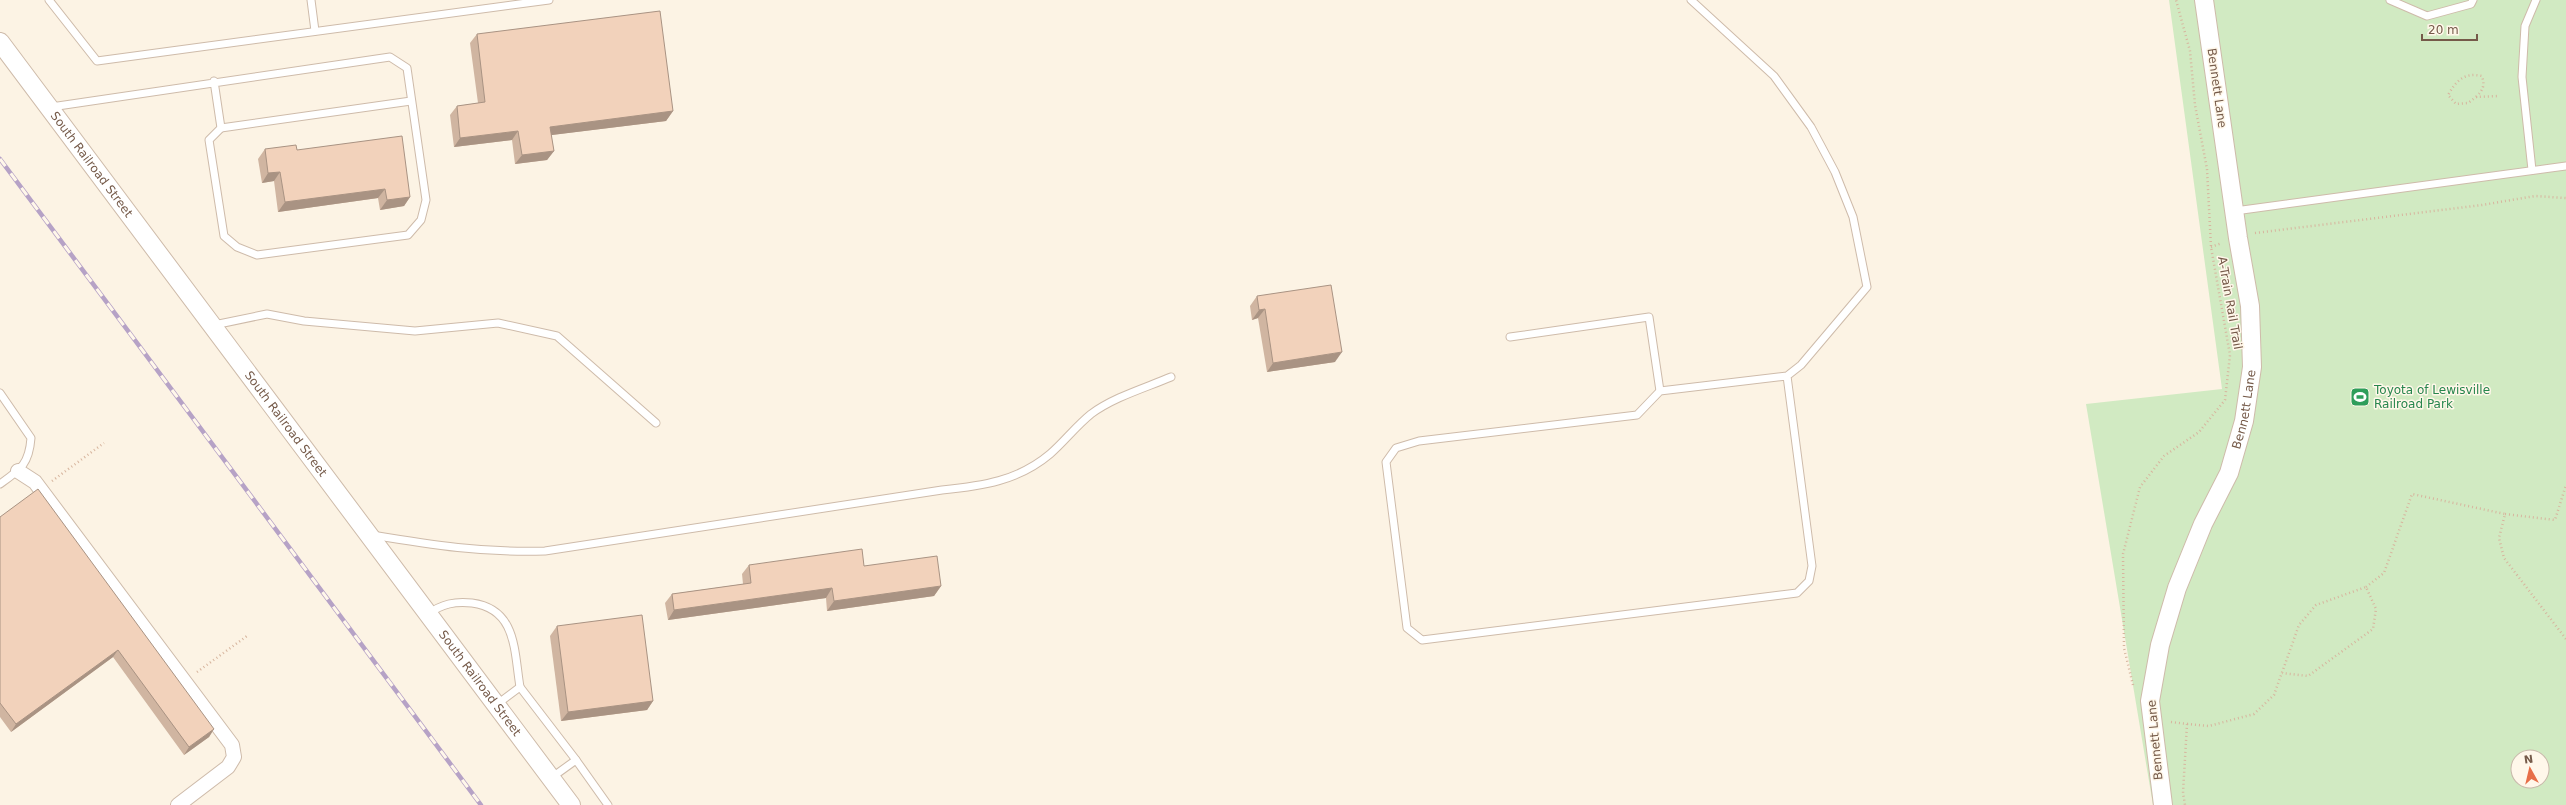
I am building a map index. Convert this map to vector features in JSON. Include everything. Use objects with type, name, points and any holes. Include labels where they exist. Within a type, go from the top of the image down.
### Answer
[{"type":"street","name":"Bennett Lane","points":[[2162,805],[2150,701],[2160,645],[2177,588],[2203,524],[2229,472],[2244,421],[2252,367],[2250,306],[2238,238],[2204,0]]},
{"type":"street","name":"South Railroad Street","points":[[0,42],[571,805]]},
{"type":"street","points":[[18,471],[35,482],[232,745],[234,757],[228,767],[178,805]]},
{"type":"lane","points":[[49,0],[97,61],[549,0]]},
{"type":"lane","points":[[311,0],[315,31]]},
{"type":"lane","points":[[1690,0],[1774,76],[1811,127],[1835,172],[1853,217],[1867,287],[1801,364],[1787,376],[1660,391],[1637,415],[1419,441],[1396,448],[1386,462],[1407,628],[1422,640],[1797,592],[1809,581],[1812,566],[1787,376]]},
{"type":"lane","points":[[2390,0],[2427,16],[2471,4],[2473,0]]},
{"type":"lane","points":[[2532,170],[2522,77],[2525,26],[2536,0]]},
{"type":"lane","points":[[49,108],[214,81],[390,57],[407,68],[412,101],[426,200],[422,220],[408,235],[257,255],[237,247],[224,236],[209,140],[221,128],[412,101]]},
{"type":"lane","points":[[214,81],[221,128]]},
{"type":"lane","points":[[2234,211],[2566,166]]},
{"type":"lane","points":[[212,326],[267,314],[304,321],[415,331],[498,323],[557,336],[656,423]]},
{"type":"lane","points":[[1510,337],[1649,317],[1660,391]]},
{"type":"lane","points":[[368,534],[467,550],[504,552],[545,551],[942,490],[988,485],[1018,476],[1049,455],[1092,414],[1124,397],[1171,377]]},
{"type":"lane","points":[[0,393],[31,438],[28,460],[18,471],[0,484]]},
{"type":"lane","points":[[427,614],[437,608],[457,602],[484,605],[498,613],[512,634],[520,687],[576,760],[608,805]]},
{"type":"lane","points":[[496,705],[520,687]]},
{"type":"lane","points":[[551,778],[576,760]]},
{"type":"path","name":"A-Train Rail Trail","points":[[2134,686],[2124,648],[2123,554],[2140,487],[2164,456],[2199,432],[2225,400],[2230,355],[2211,247],[2207,169],[2195,104],[2190,51],[2176,0]]},
{"type":"path","points":[[2476,97],[2483,90],[2484,82],[2482,76],[2475,74],[2464,76],[2455,83],[2448,95],[2456,104],[2468,103],[2476,97],[2499,96]]},
{"type":"path","points":[[2211,247],[2259,232],[2482,205],[2535,196],[2566,198]]},
{"type":"path","points":[[41,490],[104,443]]},
{"type":"path","points":[[2151,710],[2168,721],[2209,726],[2254,714],[2274,695],[2298,625],[2316,605],[2366,587],[2384,573],[2412,494],[2505,514],[2555,520],[2566,485]]},
{"type":"path","points":[[2505,514],[2499,538],[2504,558],[2566,638]]},
{"type":"path","points":[[2282,672],[2308,676],[2373,629],[2376,609],[2366,587]]},
{"type":"path","points":[[184,682],[247,636]]},
{"type":"path","points":[[2185,805],[2183,793],[2187,724]]},
{"type":"green space","name":"Toyota of Lewisville Railroad Park","points":[[2169,0],[2566,0],[2566,805],[2153,805],[2086,404],[2222,389]]},
{"type":"building","points":[[660,11],[673,111],[550,127],[554,151],[522,155],[518,131],[460,138],[457,106],[485,102],[477,34]]},
{"type":"building","points":[[402,136],[410,197],[387,200],[385,189],[285,202],[280,172],[268,173],[265,149],[296,145],[297,150]]},
{"type":"building","points":[[1331,285],[1342,352],[1273,363],[1265,309],[1259,310],[1257,296]]},
{"type":"building","points":[[38,489],[214,729],[189,747],[118,650],[16,724],[0,703],[0,517]]},
{"type":"building","points":[[862,549],[864,566],[937,556],[941,586],[834,601],[832,588],[674,610],[672,594],[751,583],[749,565]]},
{"type":"building","points":[[642,615],[653,701],[568,712],[557,626]]},
{"type":"railway","points":[[0,159],[481,805]]},
{"type":"place","name":"Toyota of Lewisville Railroad Park","points":[[2360,397]]}]
